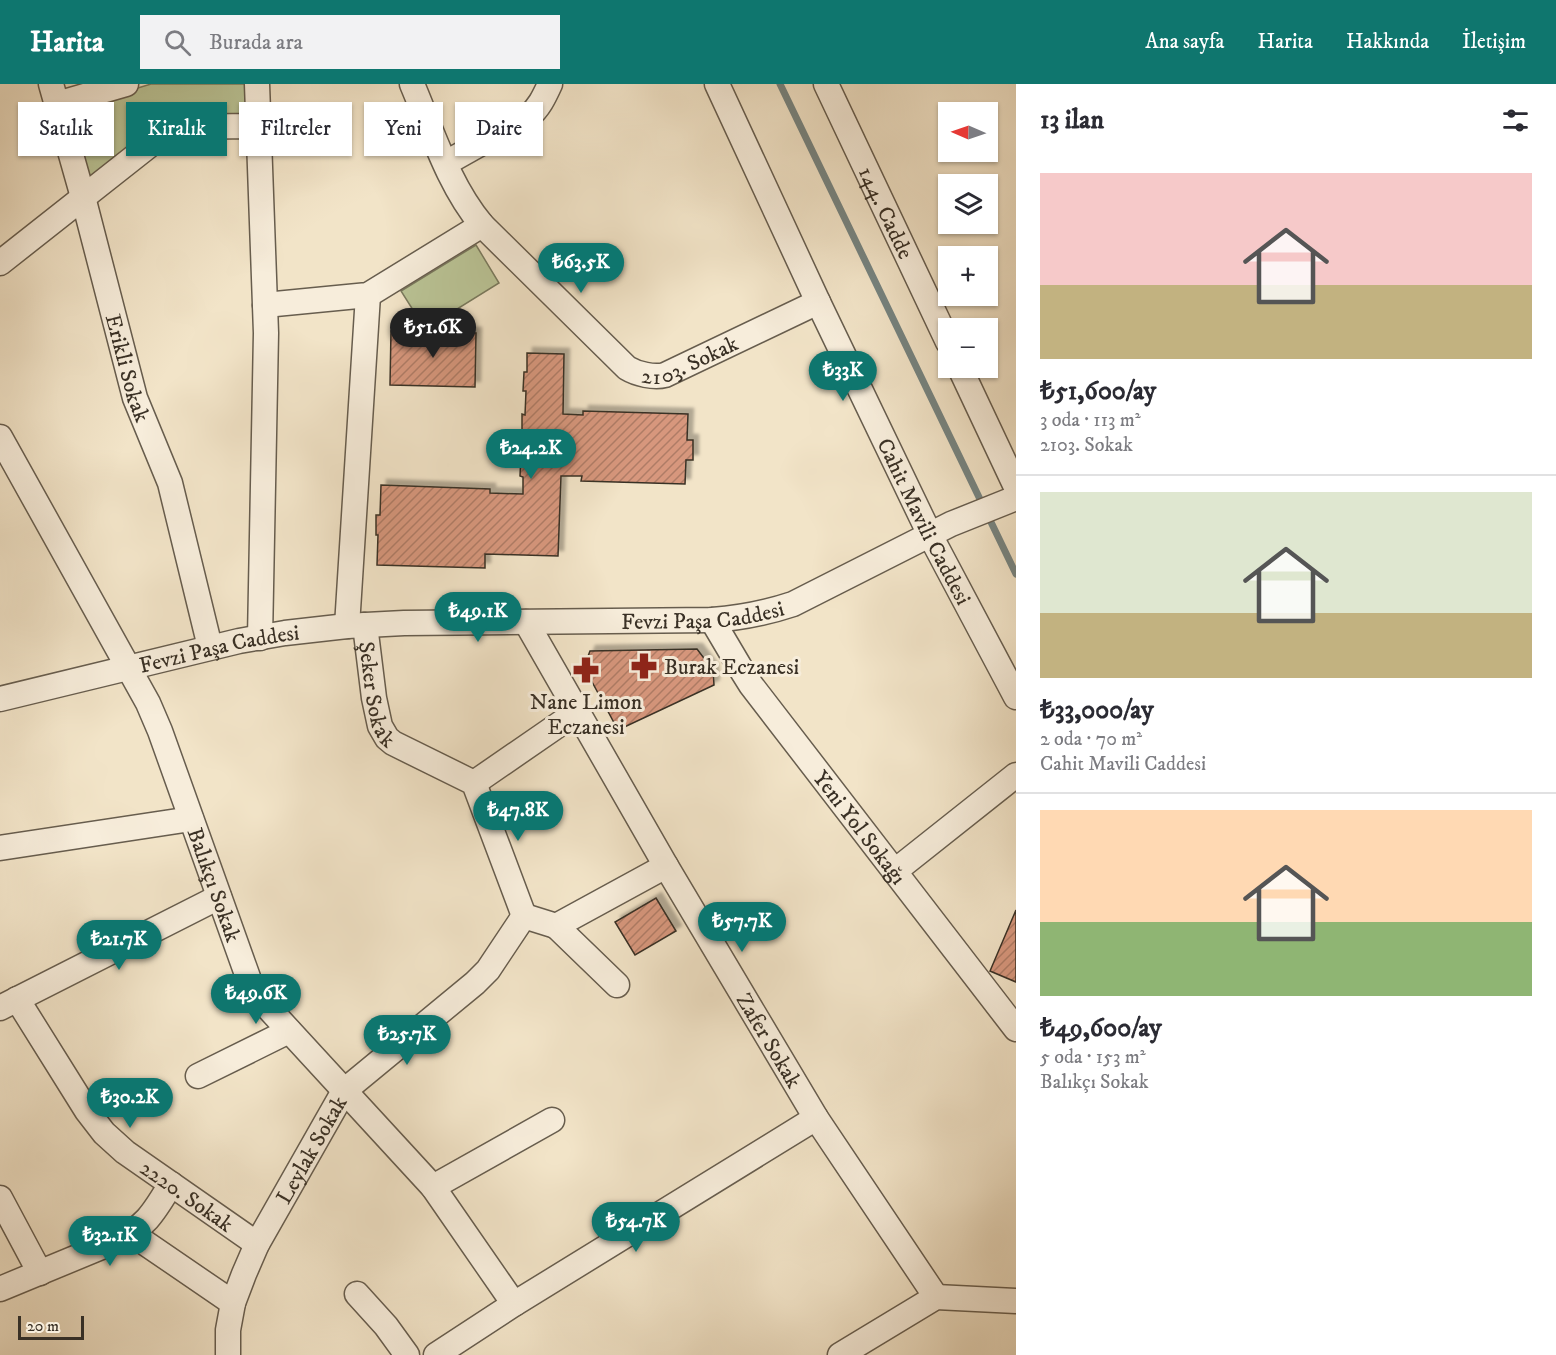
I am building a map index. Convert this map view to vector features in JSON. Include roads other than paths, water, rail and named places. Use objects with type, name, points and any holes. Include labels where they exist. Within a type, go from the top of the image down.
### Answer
[{"type":"street","points":[[54,94],[126,84]]},
{"type":"street","points":[[257,84],[258,102]]},
{"type":"street","name":"2103. Sokak","points":[[412,84],[457,190],[469,210],[633,372],[665,375],[818,302]]},
{"type":"street","points":[[446,164],[528,117],[543,101],[550,84]]},
{"type":"street","name":"Cahit Mavili Caddesi","points":[[717,84],[818,302],[941,530],[1016,697]]},
{"type":"street","name":"144. Cadde","points":[[826,84],[938,321]]},
{"type":"street","name":"Erikli Sokak","points":[[54,94],[135,398],[171,483],[210,647]]},
{"type":"street","points":[[0,263],[154,141],[170,132],[188,128],[239,127]]},
{"type":"street","points":[[260,156],[265,305],[265,399],[260,638]]},
{"type":"street","points":[[265,305],[368,296],[482,225]]},
{"type":"street","name":"Şeker Sokak","points":[[368,296],[356,626],[380,726],[387,738],[474,783]]},
{"type":"street","points":[[965,378],[1016,487]]},
{"type":"street","name":"Balıkçı Sokak","points":[[0,436],[148,703],[249,980],[261,1000],[433,1187],[514,1304]]},
{"type":"street","name":"Fevzi Paşa Caddesi","points":[[0,699],[210,647],[356,626],[404,623],[712,620],[747,617],[793,604],[941,530],[1005,502]]},
{"type":"street","name":"Yeni Yol Sokağı","points":[[712,620],[751,684],[1016,1029]]},
{"type":"street","name":"Zafer Sokak","points":[[526,622],[666,866],[816,1118],[936,1297]]},
{"type":"street","points":[[577,712],[474,783],[524,916],[556,926],[617,985]]},
{"type":"street","points":[[895,871],[1016,775]]},
{"type":"street","points":[[0,848],[191,819]]},
{"type":"street","points":[[556,926],[666,866]]},
{"type":"street","points":[[9,1003],[219,897]]},
{"type":"street","name":"Leylak Sokak","points":[[228,1355],[228,1330],[233,1303],[257,1244],[344,1091],[488,970],[524,916]]},
{"type":"street","name":"2220. Sokak","points":[[9,1003],[104,1133],[125,1152],[257,1244]]},
{"type":"street","points":[[198,1076],[289,1031]]},
{"type":"street","points":[[436,1355],[514,1304],[816,1118]]},
{"type":"street","points":[[433,1187],[552,1120]]},
{"type":"street","points":[[0,1289],[132,1234],[153,1213],[171,1184]]},
{"type":"street","points":[[0,1198],[40,1273]]},
{"type":"street","points":[[132,1234],[233,1303]]},
{"type":"street","points":[[357,1294],[386,1326],[407,1355]]},
{"type":"street","points":[[840,1355],[867,1348],[936,1297],[1016,1301]]},
{"type":"waterway","points":[[780,84],[1016,574]]},
{"type":"place","name":"Burak Eczanesi","points":[[644,666]]},
{"type":"place","name":"Nane Limon Eczanesi","points":[[586,670]]}]
